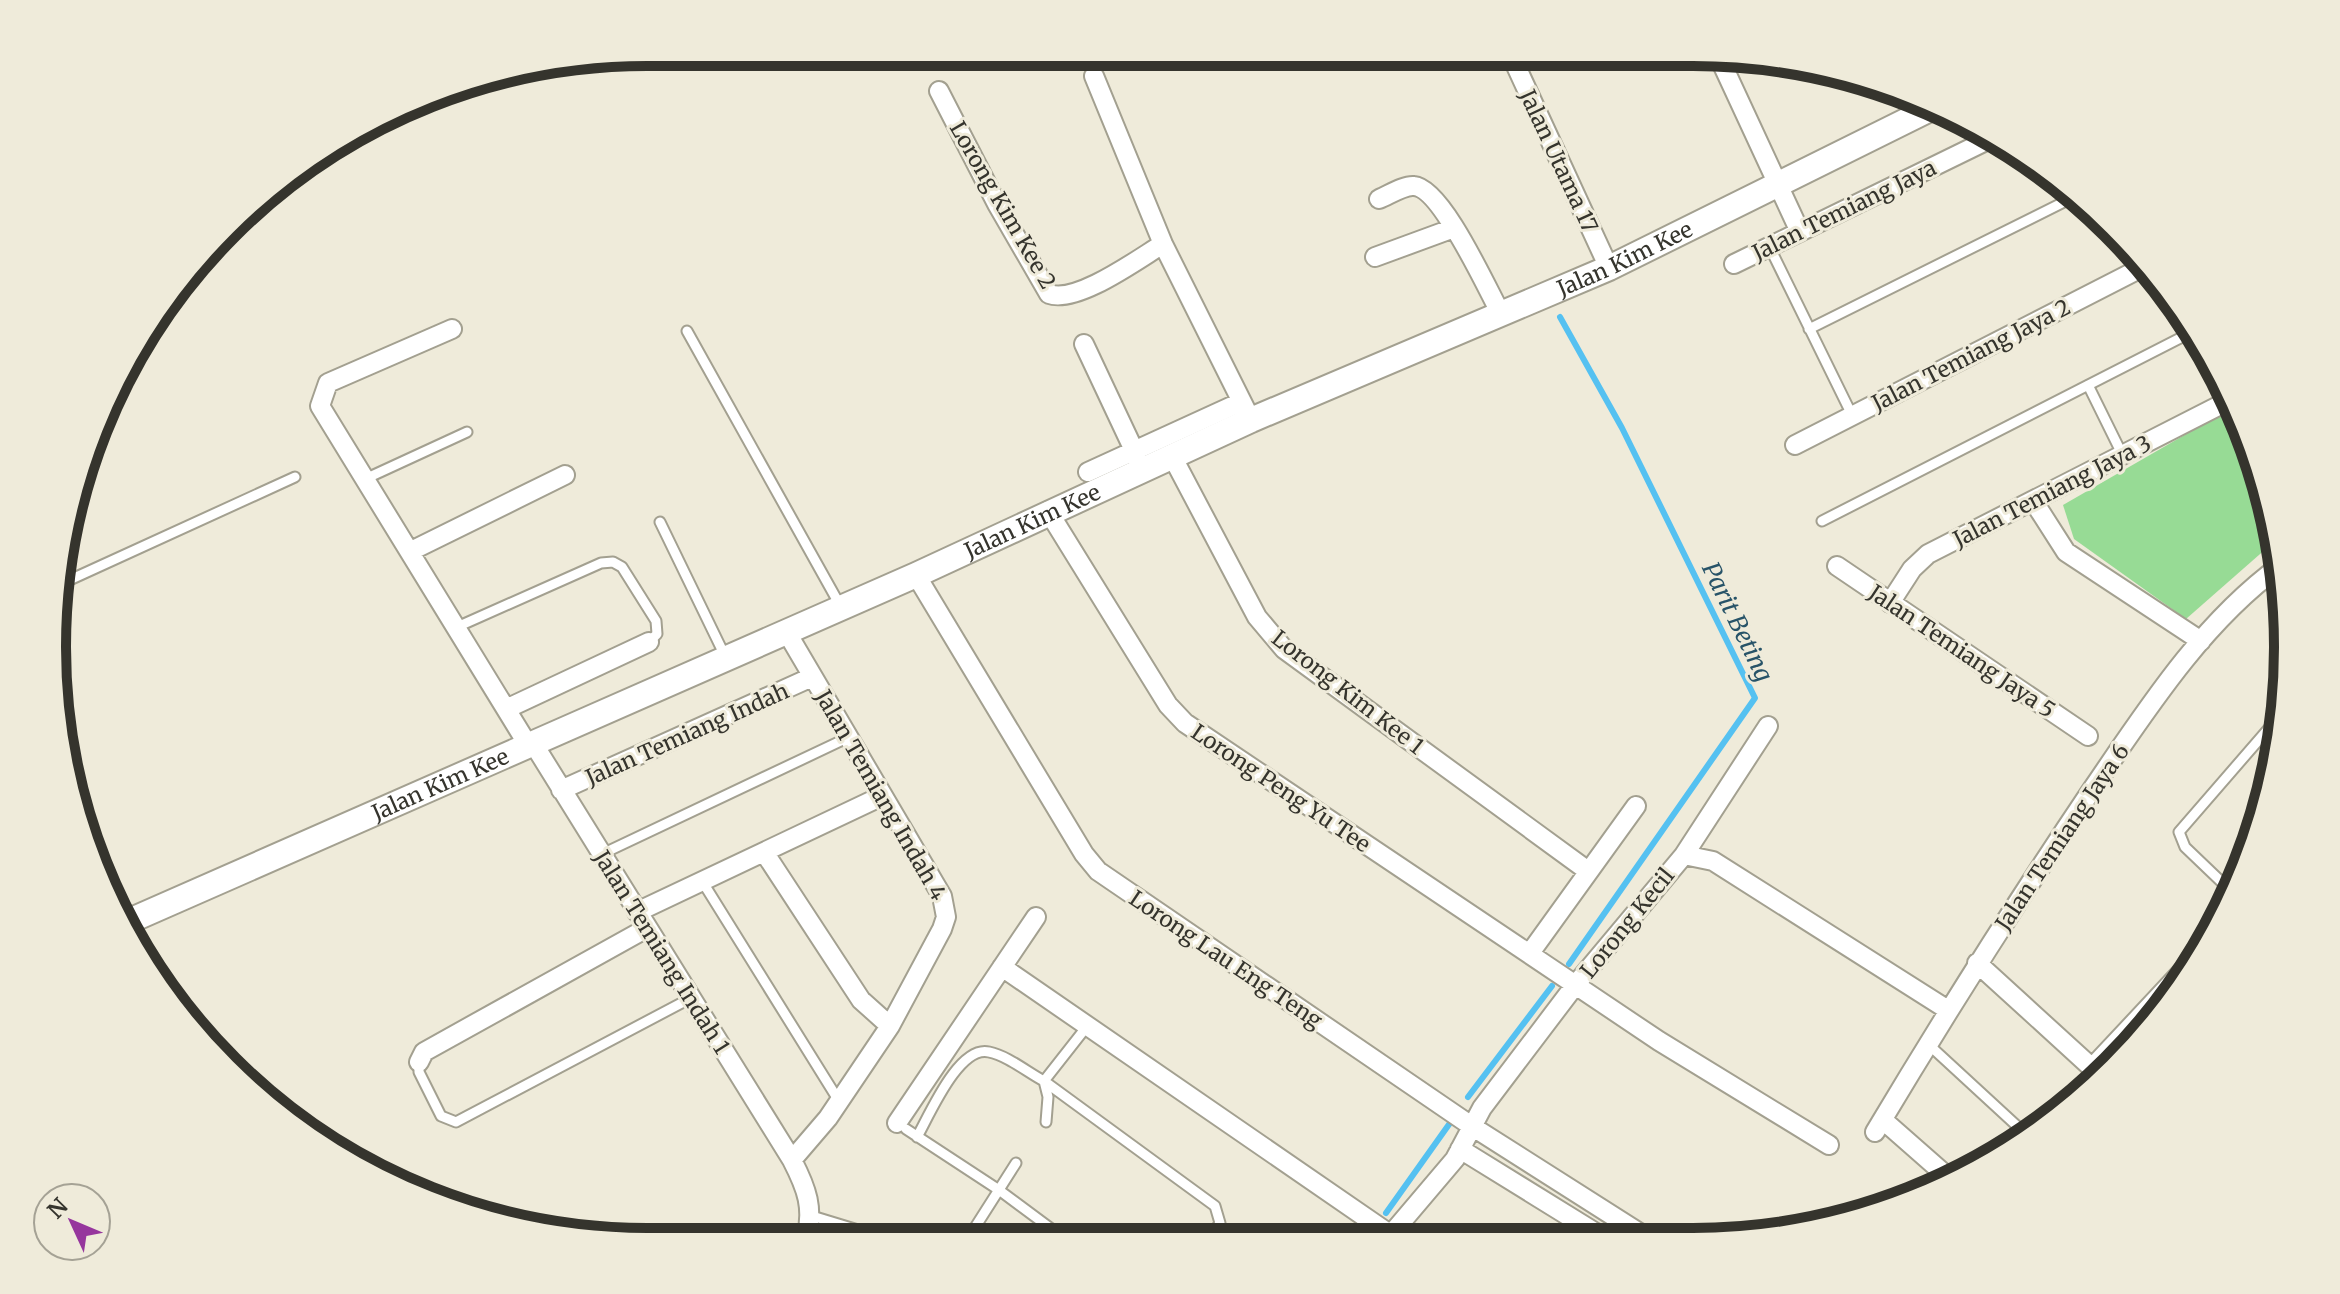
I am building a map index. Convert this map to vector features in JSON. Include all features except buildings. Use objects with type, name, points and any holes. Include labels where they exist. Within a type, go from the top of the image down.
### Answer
[{"type":"street","name":"Jalan Utama 17","points":[[1516,66],[1609,268]]},
{"type":"street","points":[[1723,67],[1800,232]]},
{"type":"street","points":[[1088,472],[1139,459],[1246,411],[1163,244],[1094,76]]},
{"type":"street","name":"Lorong Kim Kee 2","points":[[939,91],[997,204],[1049,294],[1058,297],[1076,294],[1163,244]]},
{"type":"street","name":"Jalan Kim Kee","points":[[134,919],[916,575],[1048,511],[1139,459],[1172,456],[1246,411],[1501,314],[1609,268],[1778,186],[1917,111]]},
{"type":"street","name":"Jalan Temiang Jaya","points":[[1734,264],[1982,143]]},
{"type":"street","points":[[1379,199],[1410,185],[1426,189],[1454,228],[1501,314]]},
{"type":"street","points":[[1375,257],[1454,228]]},
{"type":"street","name":"Jalan Temiang Jaya 2","points":[[1795,445],[2136,271]]},
{"type":"street","name":"Jalan Temiang Indah 1","points":[[452,329],[328,383],[322,390],[320,406],[506,709],[602,854],[792,1160],[808,1191],[812,1216]]},
{"type":"street","points":[[1084,344],[1139,459]]},
{"type":"street","name":"Jalan Temiang Jaya 3","points":[[1890,603],[1912,569],[1928,554],[2221,405]]},
{"type":"street","name":"Lorong Kim Kee 1","points":[[1172,456],[1257,617],[1284,649],[1588,871]]},
{"type":"street","points":[[411,551],[565,475]]},
{"type":"street","points":[[2034,502],[2066,552],[2201,641]]},
{"type":"street","name":"Lorong Peng Yu Tee","points":[[1048,511],[1168,705],[1185,723],[1659,1041],[1829,1145]]},
{"type":"street","name":"Jalan Temiang Jaya 5","points":[[1837,566],[2088,736]]},
{"type":"street","name":"Lorong Lau Eng Teng","points":[[916,575],[1084,854],[1098,871],[1460,1118],[1632,1228]]},
{"type":"street","name":"Jalan Temiang Jaya 6","points":[[1941,1172],[1879,1126],[1977,963],[2121,748],[2230,606],[2269,575]]},
{"type":"street","name":"Jalan Temiang Indah 4","points":[[786,631],[946,907],[942,929],[890,1026],[839,1101],[792,1160]]},
{"type":"street","points":[[506,709],[649,642]]},
{"type":"street","name":"Jalan Temiang Indah","points":[[561,790],[812,677]]},
{"type":"street","points":[[1684,855],[1768,726]]},
{"type":"street","points":[[419,1062],[424,1052],[702,881],[882,796]]},
{"type":"street","points":[[1530,953],[1636,806]]},
{"type":"street","points":[[764,852],[861,1000],[890,1026]]},
{"type":"street","name":"Lorong Kecil","points":[[1382,1228],[1460,1149],[1460,1118],[1482,1108],[1562,976],[1684,855],[1713,861],[1948,1010]]},
{"type":"street","points":[[901,1126],[1036,917]]},
{"type":"street","points":[[1977,963],[2093,1068]]},
{"type":"street","points":[[1002,967],[1382,1228]]},
{"type":"street","points":[[1460,1149],[1588,1228]]},
{"type":"street","points":[[809,1228],[812,1216]]},
{"type":"lane","points":[[1809,329],[2065,201]]},
{"type":"lane","points":[[1769,246],[1852,415]]},
{"type":"lane","points":[[687,331],[841,607]]},
{"type":"lane","points":[[1822,521],[2183,336]]},
{"type":"lane","points":[[2088,385],[2123,456]]},
{"type":"lane","points":[[365,479],[467,432]]},
{"type":"lane","points":[[70,580],[295,477]]},
{"type":"lane","points":[[660,522],[725,658]]},
{"type":"lane","points":[[457,627],[601,563],[613,562],[622,567],[656,621],[657,634],[649,642]]},
{"type":"lane","points":[[2223,884],[2185,847],[2179,832],[2268,729]]},
{"type":"lane","points":[[602,854],[847,738]]},
{"type":"lane","points":[[702,881],[839,1101]]},
{"type":"lane","points":[[419,1062],[419,1072],[441,1116],[456,1122],[691,998]]},
{"type":"lane","points":[[1044,1081],[1088,1025]]},
{"type":"lane","points":[[1928,1044],[2019,1128]]},
{"type":"lane","points":[[917,1137],[959,1064],[969,1054],[987,1051],[1044,1081],[1215,1206],[1220,1223],[1217,1228]]},
{"type":"lane","points":[[1044,1081],[1048,1097],[1046,1122]]},
{"type":"lane","points":[[901,1126],[999,1190],[1050,1228]]},
{"type":"lane","points":[[975,1228],[1016,1163]]},
{"type":"lane","points":[[812,1216],[852,1228]]},
{"type":"green space","points":[[2224,412],[2243,460],[2265,549],[2186,619],[2074,539],[2063,505]]},
{"type":"waterway","name":"Parit Beting","points":[[1560,317],[1622,428],[1755,698],[1569,964]]},
{"type":"waterway","name":"Parit Beting","points":[[1468,1097],[1552,986]]},
{"type":"waterway","name":"Parit Beting","points":[[1386,1213],[1450,1123]]}]
